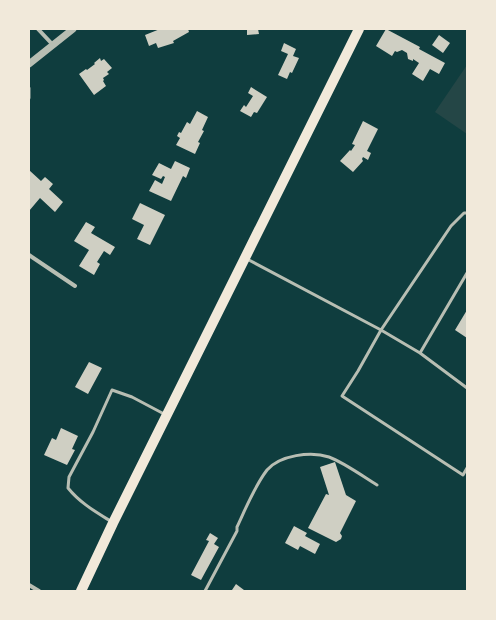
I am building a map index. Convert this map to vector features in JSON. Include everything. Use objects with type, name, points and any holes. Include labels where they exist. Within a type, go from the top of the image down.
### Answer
[{"type":"main road","points":[[81,591],[113,523],[359,29]]},
{"type":"street","points":[[38,29],[53,45]]},
{"type":"street","points":[[29,64],[73,29]]},
{"type":"street","points":[[29,255],[75,286]]},
{"type":"street","points":[[29,585],[39,591]]},
{"type":"lane","points":[[29,88],[29,98]]},
{"type":"lane","points":[[467,213],[464,213],[451,226],[382,330],[342,396],[463,475],[467,468]]},
{"type":"lane","points":[[245,259],[382,330],[420,353],[467,388]]},
{"type":"lane","points":[[420,353],[467,273]]},
{"type":"lane","points":[[113,523],[86,506],[74,496],[68,488],[69,478],[93,432],[112,390],[132,398],[167,416]]},
{"type":"lane","points":[[205,591],[237,531],[237,527],[252,493],[267,470],[276,462],[287,457],[311,454],[329,457],[377,485]]},
{"type":"shaded area","points":[[467,65],[467,134],[435,112]]},
{"type":"building","points":[[160,29],[188,29],[189,32],[173,41],[174,43],[158,48],[156,43],[149,46],[145,35]]},
{"type":"building","points":[[247,29],[258,29],[259,34],[247,35]]},
{"type":"building","points":[[386,29],[420,47],[419,49],[445,63],[439,74],[430,69],[423,81],[412,74],[419,63],[413,59],[413,61],[408,59],[407,53],[402,50],[397,52],[395,51],[392,56],[376,46]]},
{"type":"building","points":[[439,35],[450,43],[443,53],[432,45]]},
{"type":"building","points":[[284,43],[296,49],[293,56],[299,58],[292,73],[290,72],[287,79],[278,75],[288,54],[281,51]]},
{"type":"building","points":[[100,58],[101,61],[104,59],[112,68],[107,72],[109,74],[103,78],[106,86],[94,95],[79,74],[95,64],[94,63]]},
{"type":"building","points":[[251,87],[267,97],[257,113],[254,112],[251,117],[240,111],[244,105],[246,107],[253,96],[248,93]]},
{"type":"building","points":[[197,111],[208,117],[202,130],[204,131],[198,142],[200,143],[195,154],[176,145],[180,138],[177,136],[179,132],[181,133],[187,122],[190,124]]},
{"type":"building","points":[[363,121],[378,129],[367,151],[371,153],[368,160],[363,157],[363,161],[353,172],[340,161],[355,145],[352,144]]},
{"type":"building","points":[[175,161],[190,168],[186,178],[183,176],[171,201],[149,191],[155,180],[162,184],[165,177],[163,176],[161,179],[152,175],[159,163],[171,169]]},
{"type":"building","points":[[29,170],[41,181],[45,177],[53,184],[49,189],[63,202],[55,212],[40,198],[29,211]]},
{"type":"building","points":[[140,203],[165,215],[150,245],[137,239],[144,225],[132,219]]},
{"type":"building","points":[[86,222],[95,227],[91,233],[115,247],[110,255],[104,251],[97,262],[100,264],[94,275],[79,266],[89,250],[74,241]]},
{"type":"building","points":[[467,310],[467,338],[455,330]]},
{"type":"building","points":[[89,362],[102,368],[88,394],[75,387]]},
{"type":"building","points":[[61,428],[78,436],[72,449],[75,450],[67,465],[44,455],[52,438],[56,440]]},
{"type":"building","points":[[335,462],[346,495],[356,501],[340,533],[342,536],[341,539],[336,542],[308,528],[326,494],[329,495],[320,467]]},
{"type":"building","points":[[294,526],[307,533],[305,536],[320,544],[315,554],[300,546],[298,550],[285,543]]},
{"type":"building","points":[[210,533],[218,538],[214,544],[219,547],[201,580],[191,575],[209,541],[206,540]]},
{"type":"building","points":[[236,584],[244,590],[232,590]]}]
